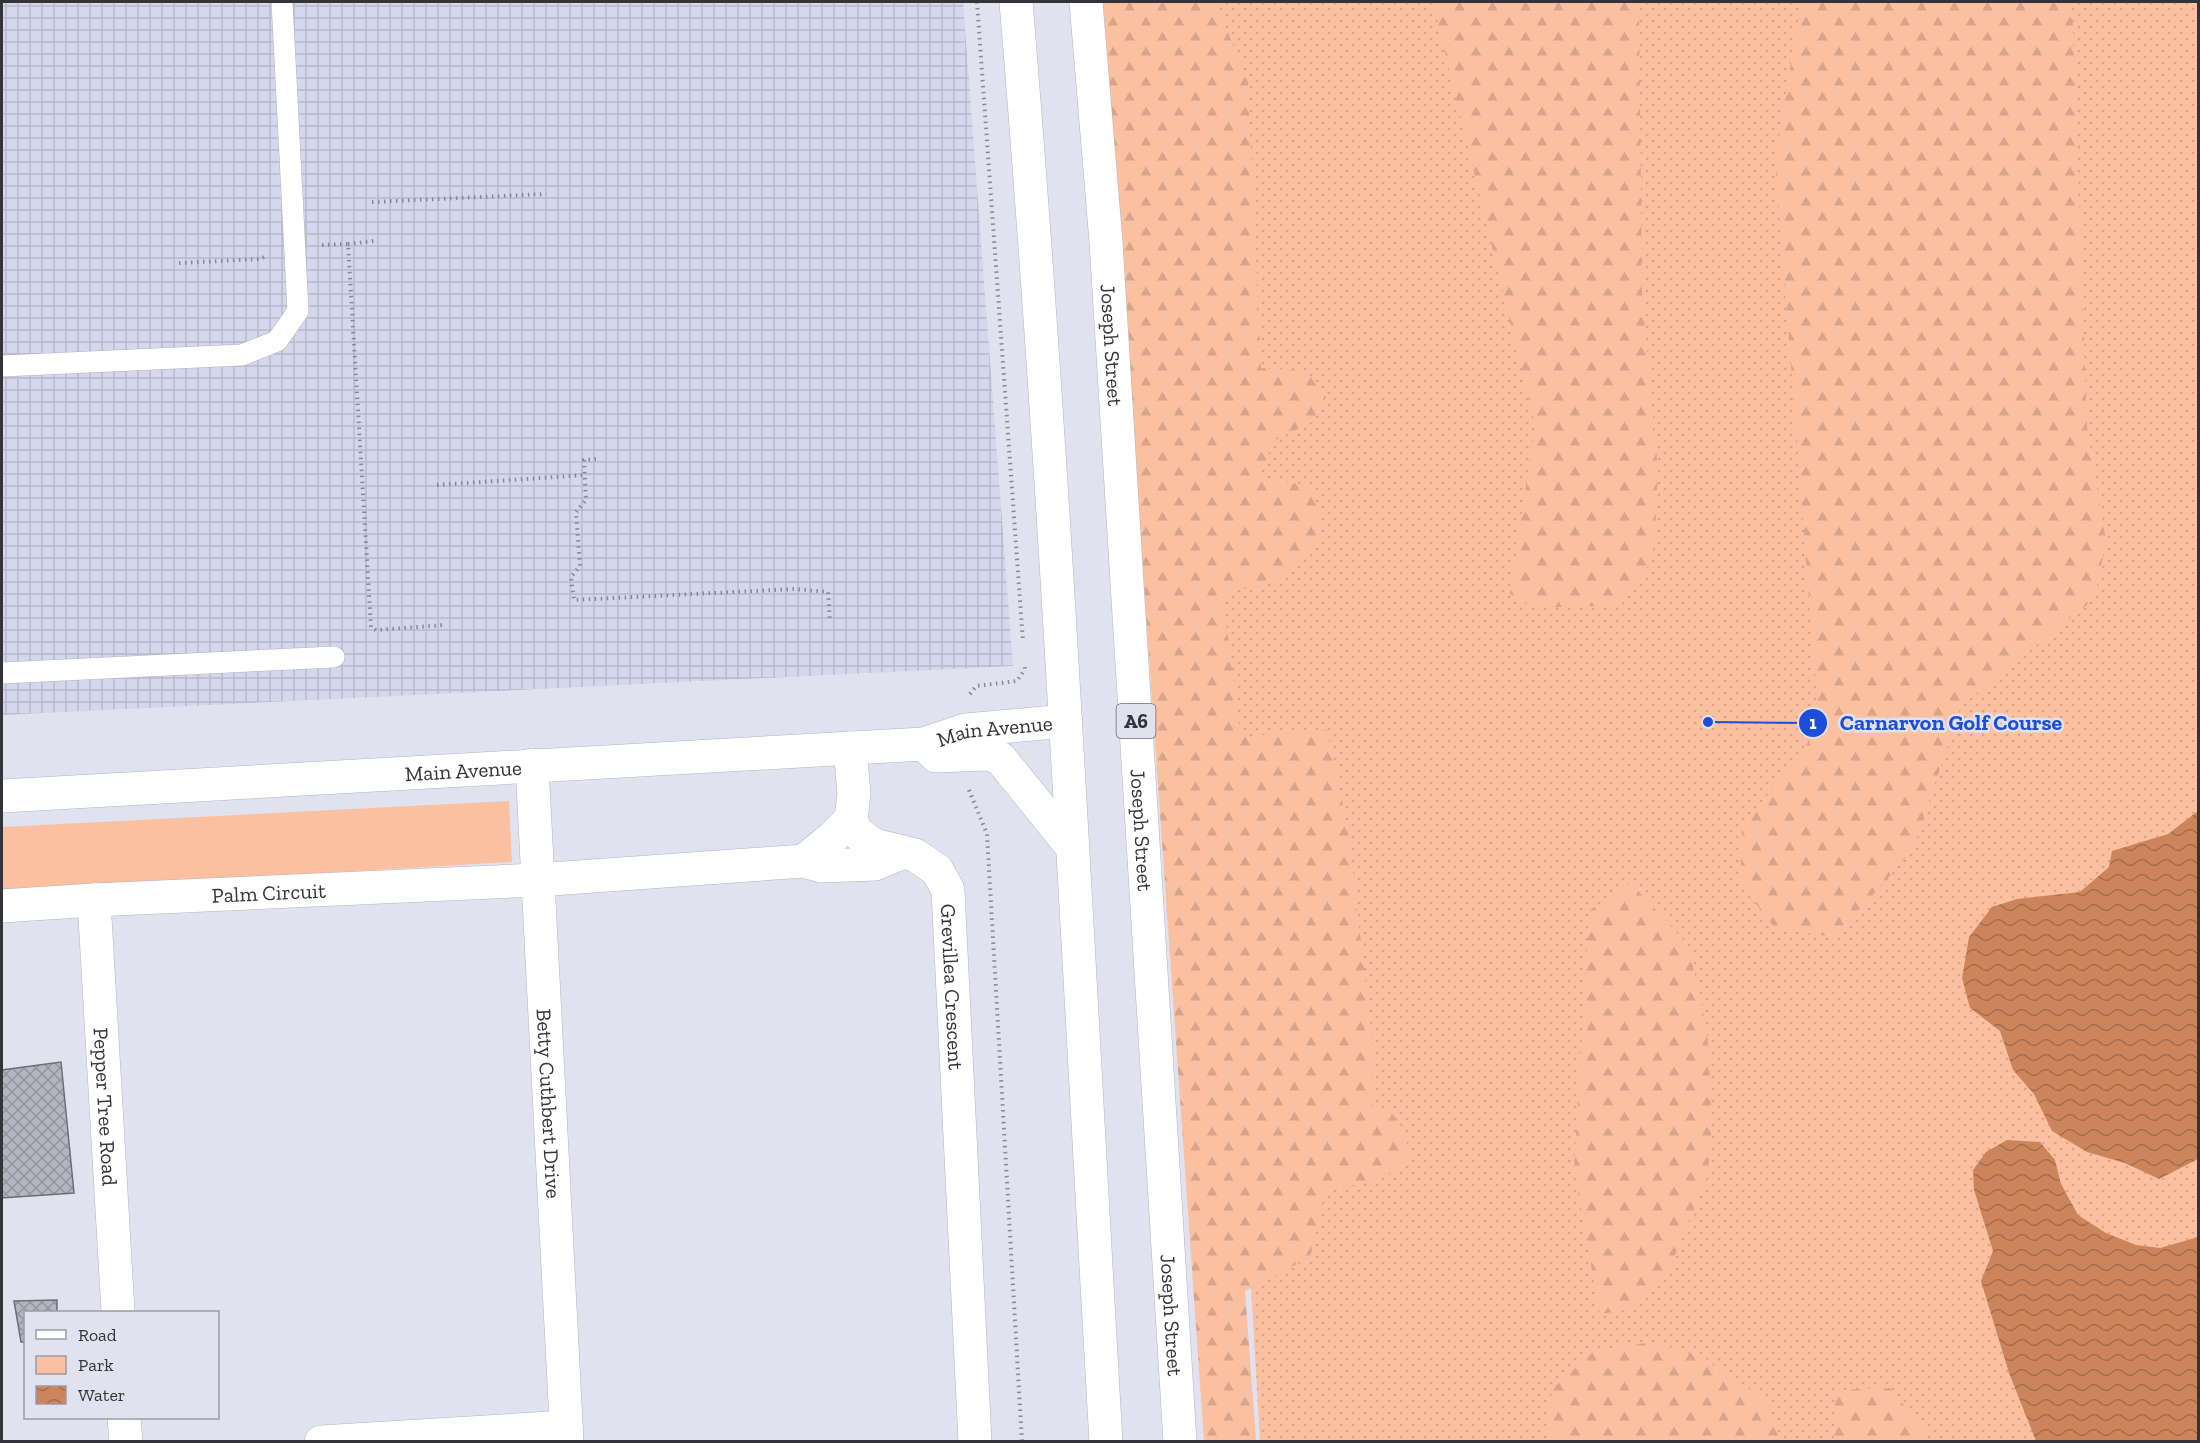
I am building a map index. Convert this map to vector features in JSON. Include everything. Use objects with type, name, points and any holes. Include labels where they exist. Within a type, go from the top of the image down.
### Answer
[{"type":"main road","points":[[1016,2],[1036,241],[1066,721],[1106,1442]]},
{"type":"main road","name":"Joseph Street","points":[[1086,2],[1107,242],[1180,1442]]},
{"type":"main road","name":"Main Avenue","points":[[2,796],[924,744],[966,730],[1066,721]]},
{"type":"main road","name":"Main Avenue","points":[[924,744],[936,756],[987,754],[1000,758],[1072,847]]},
{"type":"main road","points":[[849,748],[854,794],[851,819],[856,832],[874,845],[901,853]]},
{"type":"main road","name":"Betty Cuthbert Drive","points":[[532,765],[567,1434]]},
{"type":"main road","points":[[804,861],[851,819]]},
{"type":"main road","points":[[537,880],[804,861],[822,866],[875,864],[901,853]]},
{"type":"main road","name":"Grevillea Crescent","points":[[901,853],[915,855],[937,870],[948,890],[975,1442]]},
{"type":"main road","name":"Palm Circuit","points":[[2,906],[537,880]]},
{"type":"main road","name":"Pepper Tree Road","points":[[94,900],[118,1311]]},
{"type":"main road","points":[[124,1419],[126,1442]]},
{"type":"main road","points":[[321,1442],[567,1434]]},
{"type":"lane","points":[[2,366],[242,355],[277,341],[298,311],[282,2]]},
{"type":"lane","points":[[2,673],[334,657]]},
{"type":"path","points":[[372,202],[546,194]]},
{"type":"path","points":[[179,262],[260,260],[278,248],[374,241]]},
{"type":"path","points":[[348,244],[371,627],[376,630],[445,625]]},
{"type":"path","points":[[596,459],[584,460],[586,500],[576,512],[580,566],[571,577],[574,600],[795,589],[828,592],[830,622]]},
{"type":"path","points":[[437,485],[585,475]]},
{"type":"shaded area","points":[[2,2],[963,2],[1013,666],[2,715]]},
{"type":"green space","points":[[1103,2],[1216,2],[1248,82],[1261,368],[1306,371],[1326,397],[1312,422],[1274,441],[1258,479],[1301,484],[1313,493],[1321,524],[1315,551],[1278,582],[1222,593],[1241,737],[1327,730],[1347,824],[1373,1046],[1373,1113],[1387,1110],[1394,1116],[1402,1128],[1408,1150],[1407,1159],[1402,1166],[1393,1171],[1370,1181],[1325,1191],[1310,1257],[1245,1291],[1256,1441],[1204,1441]]},
{"type":"green space","points":[[1176,2],[2198,2],[2198,1441],[1260,1441]]},
{"type":"green space","points":[[1433,2],[1639,2],[1642,292],[1658,471],[1654,557],[1621,605],[1533,608],[1510,594],[1535,425]]},
{"type":"green space","points":[[1801,2],[2072,2],[2087,427],[2106,542],[2094,599],[1961,706],[1913,849],[1873,895],[1831,937],[1774,927],[1740,883],[1742,828],[1819,728],[1775,160]]},
{"type":"green space","points":[[509,801],[512,862],[2,892],[2,827]]},
{"type":"green space","points":[[1631,883],[1688,945],[1707,1029],[1712,1118],[1708,1175],[1666,1277],[1625,1310],[1600,1314],[1574,1170],[1589,911]]},
{"type":"green space","points":[[1654,1342],[1705,1358],[1728,1378],[1765,1397],[1781,1441],[1547,1441],[1552,1389],[1595,1350]]},
{"type":"green space","points":[[1890,1388],[1925,1431],[1926,1441],[1834,1441],[1835,1390]]},
{"type":"water","points":[[2198,811],[2198,1159],[2159,1179],[2125,1163],[2087,1152],[2052,1131],[2034,1094],[2013,1070],[2000,1031],[1970,1008],[1962,978],[1969,937],[1992,907],[2017,899],[2080,892],[2109,867],[2112,851],[2168,834]]},
{"type":"water","points":[[2007,1140],[2040,1142],[2055,1160],[2061,1184],[2078,1215],[2106,1233],[2136,1245],[2160,1248],[2198,1237],[2198,1441],[2036,1441],[2009,1373],[1981,1281],[1993,1251],[1974,1190],[1973,1170],[1986,1152]]},
{"type":"building","points":[[61,1062],[74,1193],[2,1198],[2,1070]]},
{"type":"building","points":[[57,1300],[57,1311],[24,1311],[24,1342],[21,1342],[14,1301]]},
{"type":"place","name":"Carnarvon Golf Course","points":[[1708,722]]}]
